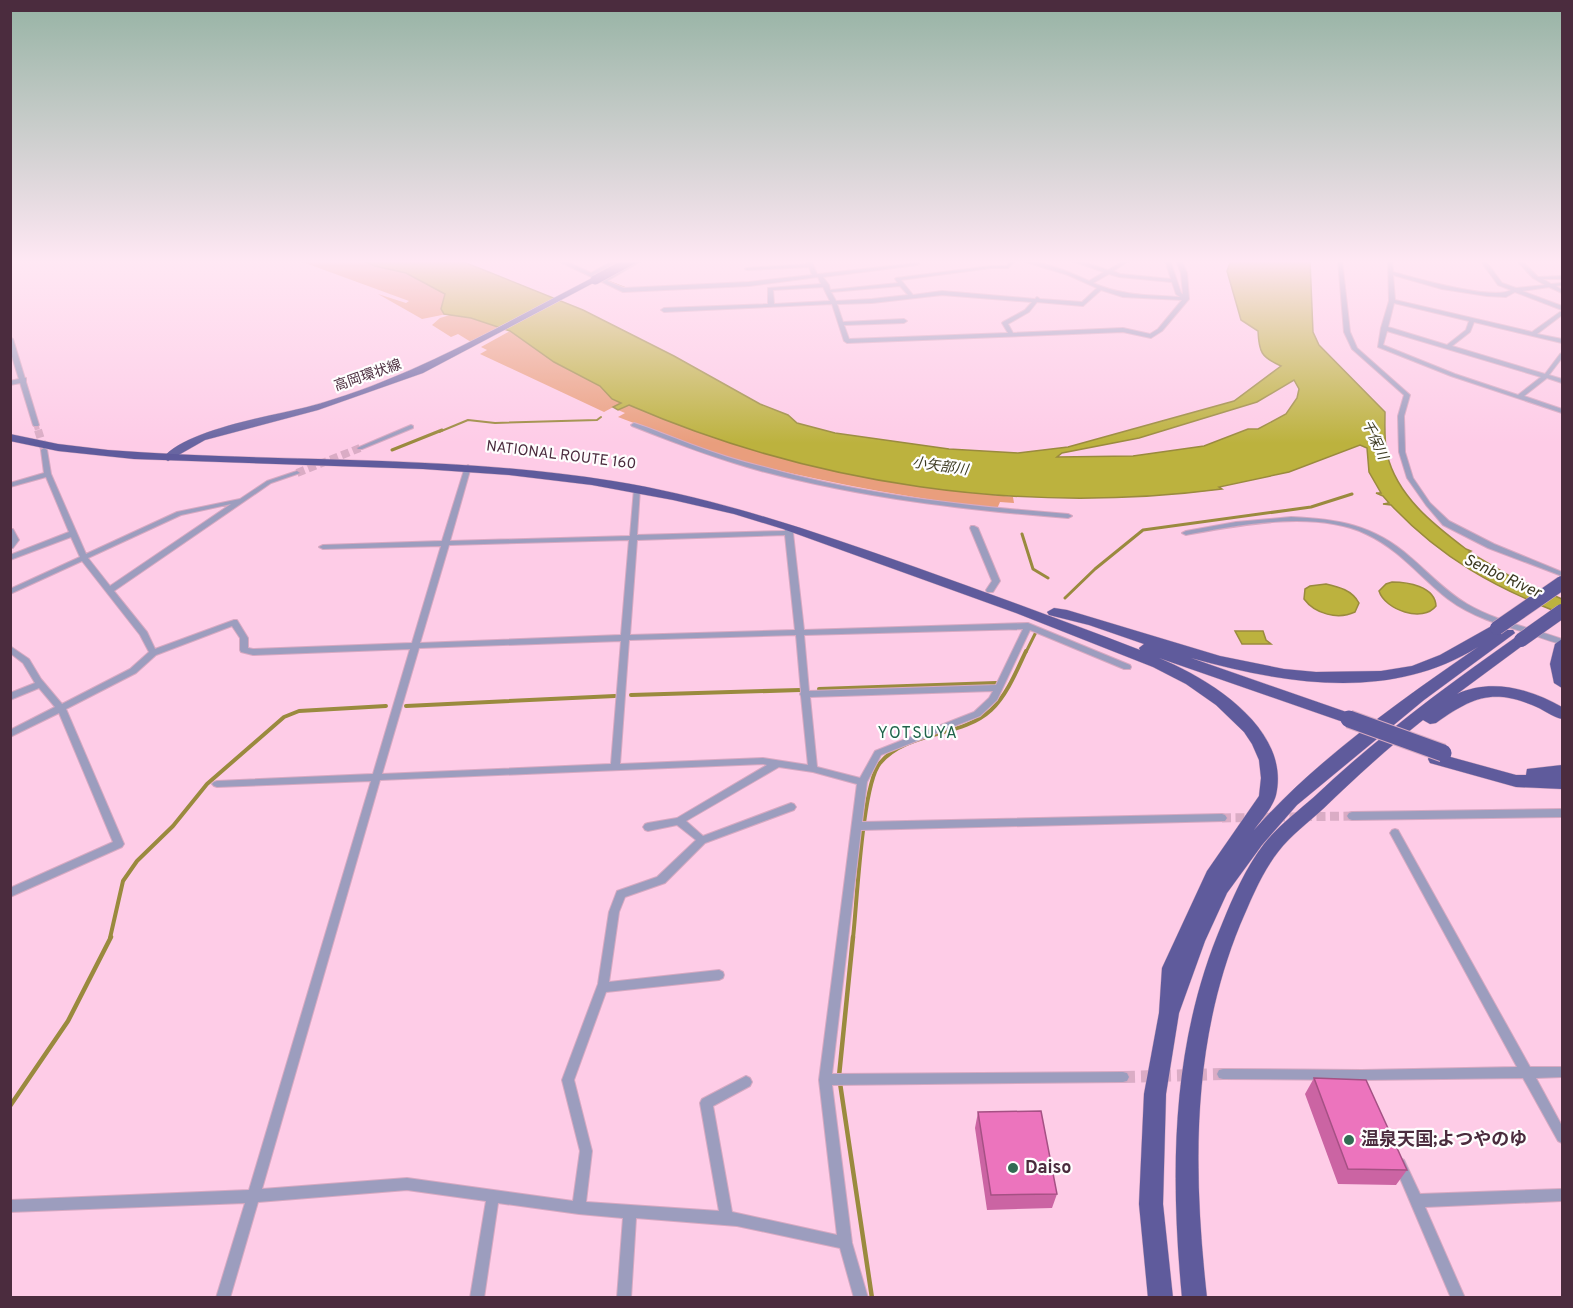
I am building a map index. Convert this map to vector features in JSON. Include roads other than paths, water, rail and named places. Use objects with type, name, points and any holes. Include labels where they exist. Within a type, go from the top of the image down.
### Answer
[{"type":"highway","name":"NATIONAL ROUTE 160","points":[[10,427],[76,441],[171,455],[457,460],[525,465],[619,479],[709,496],[809,526],[990,590],[1051,616]]},
{"type":"highway","name":"NATIONAL ROUTE 160","points":[[10,437],[70,448],[171,455],[468,467],[553,476],[637,489],[716,505],[788,531],[1051,616]]},
{"type":"highway","points":[[1195,1298],[1184,1161],[1189,1089],[1204,1000],[1224,937],[1247,889],[1272,847],[1369,755],[1455,688],[1563,583]]},
{"type":"highway","points":[[1169,1013],[1195,941],[1220,889],[1256,840],[1291,800],[1418,696],[1509,634],[1563,593]]},
{"type":"highway","points":[[1051,616],[1218,662],[1307,677],[1369,676],[1413,671],[1563,611]]},
{"type":"highway","points":[[1051,616],[1439,756],[1516,781],[1563,783]]},
{"type":"highway","points":[[1051,616],[1154,661],[1191,680],[1242,719],[1255,735],[1269,760],[1271,783],[1267,796],[1214,876],[1172,968],[1169,1013],[1155,1094],[1151,1204],[1161,1298]]},
{"type":"highway","points":[[1561,645],[1557,673],[1563,683]]},
{"type":"highway","points":[[1369,755],[1382,753],[1450,705],[1469,695],[1507,693],[1547,704],[1563,714]]},
{"type":"highway","points":[[1439,756],[1505,771],[1526,773],[1563,771]]},
{"type":"main road","name":"高岡環状線","points":[[171,455],[201,438],[314,408],[377,388],[451,357],[519,321]]},
{"type":"street","points":[[840,321],[847,341],[1123,330],[1151,336],[1168,321]]},
{"type":"street","points":[[841,324],[903,321]]},
{"type":"street","points":[[1009,321],[1005,323],[1012,335]]},
{"type":"street","points":[[1346,321],[1347,332],[1355,349],[1407,395],[1401,416],[1402,452],[1410,478],[1428,504],[1446,523],[1491,546],[1563,574]]},
{"type":"street","points":[[1386,321],[1380,346],[1563,411]]},
{"type":"street","points":[[1449,346],[1468,331],[1472,321]]},
{"type":"street","points":[[1477,321],[1563,341]]},
{"type":"street","points":[[1533,334],[1550,321]]},
{"type":"street","points":[[1384,328],[1563,381]]},
{"type":"street","points":[[10,339],[36,425]]},
{"type":"street","points":[[1520,397],[1546,376],[1563,355]]},
{"type":"street","points":[[10,383],[23,380]]},
{"type":"street","points":[[634,425],[720,457],[780,473],[887,495],[1011,512],[1068,516]]},
{"type":"street","points":[[360,448],[411,428]]},
{"type":"street","points":[[44,450],[48,474],[84,558],[144,634],[153,653]]},
{"type":"street","points":[[223,1298],[468,467]]},
{"type":"street","points":[[110,590],[269,482],[297,473]]},
{"type":"street","points":[[10,484],[48,474]]},
{"type":"street","points":[[615,768],[623,638],[637,489]]},
{"type":"street","points":[[10,592],[180,513],[243,500]]},
{"type":"street","points":[[1186,533],[1285,518],[1346,524],[1368,531],[1390,544],[1465,607],[1561,645]]},
{"type":"street","points":[[974,528],[996,581],[990,590]]},
{"type":"street","points":[[10,531],[15,540],[10,546]]},
{"type":"street","points":[[323,547],[788,531],[801,632],[804,694],[813,769]]},
{"type":"street","points":[[10,558],[74,533]]},
{"type":"street","points":[[10,734],[133,671],[153,653],[234,622],[244,638],[244,650],[253,652],[1028,626],[1127,667]]},
{"type":"street","points":[[861,1298],[845,1243],[825,1080],[862,782],[878,753],[977,714],[993,700],[1028,626]]},
{"type":"street","points":[[10,648],[26,661],[40,684],[61,708],[119,844],[10,893]]},
{"type":"street","points":[[10,697],[40,684]]},
{"type":"street","points":[[804,694],[998,688]]},
{"type":"street","points":[[217,784],[763,761],[813,769],[862,782]]},
{"type":"street","points":[[648,827],[679,820],[776,764]]},
{"type":"street","points":[[579,1208],[586,1151],[568,1080],[601,988],[614,912],[621,894],[661,880],[702,840],[791,807]]},
{"type":"street","points":[[1352,816],[1563,813]]},
{"type":"street","points":[[858,826],[1222,818]]},
{"type":"street","points":[[679,820],[702,840]]},
{"type":"street","points":[[1395,832],[1563,1137]]},
{"type":"street","points":[[601,988],[718,975]]},
{"type":"street","points":[[1223,1074],[1364,1081],[1563,1072]]},
{"type":"street","points":[[825,1080],[1123,1077]]},
{"type":"street","points":[[727,1218],[706,1103],[746,1082]]},
{"type":"street","points":[[1394,1149],[1458,1298]]},
{"type":"street","points":[[10,1206],[253,1196],[407,1184],[579,1208],[727,1218],[845,1243]]},
{"type":"street","points":[[1416,1201],[1563,1195]]},
{"type":"street","points":[[477,1298],[493,1196]]},
{"type":"street","points":[[624,1298],[630,1211]]},
{"type":"water","points":[[480,321],[605,321],[760,404],[788,415],[797,423],[835,433],[949,449],[1018,453],[1068,447],[1234,401],[1281,366],[1265,357],[1260,349],[1258,331],[1243,321],[1313,321],[1313,332],[1319,345],[1385,412],[1385,438],[1392,469],[1399,483],[1418,508],[1441,530],[1471,551],[1469,552],[1508,575],[1562,599],[1562,614],[1470,570],[1430,541],[1391,505],[1383,504],[1389,503],[1383,496],[1376,493],[1381,493],[1369,472],[1367,448],[1360,445],[1289,472],[1219,487],[1222,489],[1147,496],[1071,498],[995,495],[920,487],[845,474],[772,456],[699,433],[629,405],[618,410],[613,407],[621,403],[612,399],[600,386],[554,362],[510,331]],"holes":[[[1294,380],[1299,389],[1297,398],[1286,414],[1258,429],[1248,429],[1204,446],[1133,456],[1057,457],[1062,453],[1139,438],[1257,402]]]},
{"type":"water","points":[[1392,582],[1419,586],[1431,594],[1436,606],[1422,614],[1396,609],[1383,598],[1379,591]]},
{"type":"water","points":[[1326,584],[1353,595],[1359,603],[1355,612],[1341,615],[1327,614],[1320,612],[1304,599],[1305,589]]},
{"type":"water","points":[[1235,631],[1263,631],[1266,640],[1271,644],[1242,644]]},
{"type":"waterway","points":[[439,432],[468,420],[495,423],[597,420],[601,417]]},
{"type":"waterway","points":[[392,450],[442,430]]},
{"type":"waterway","points":[[1065,598],[1095,569],[1143,530],[1311,507],[1352,494]]},
{"type":"waterway","points":[[1022,534],[1033,569],[1048,578]]},
{"type":"waterway","points":[[1026,652],[1036,632]]},
{"type":"waterway","points":[[853,938],[865,819],[874,775],[880,763],[892,752],[905,745],[965,725],[991,710],[1007,690],[1026,651]]},
{"type":"waterway","points":[[819,689],[996,683]]},
{"type":"waterway","points":[[631,695],[800,690]]},
{"type":"waterway","points":[[406,706],[615,696]]},
{"type":"waterway","points":[[110,938],[123,881],[137,861],[173,826],[207,784],[284,717],[299,711],[386,706]]},
{"type":"waterway","points":[[10,1106],[68,1021],[111,937]]},
{"type":"waterway","points":[[839,1076],[853,937]]},
{"type":"waterway","points":[[840,1083],[872,1298]]},
{"type":"tunnel","points":[[36,425],[38,432]]},
{"type":"tunnel","points":[[38,430],[44,449]]},
{"type":"tunnel","points":[[297,473],[360,448]]},
{"type":"tunnel","points":[[1222,818],[1352,816]]},
{"type":"tunnel","points":[[1123,1077],[1223,1074]]},
{"type":"place","name":"温泉天国;よつやのゆ","points":[[1349,1140]]},
{"type":"place","name":"Daiso","points":[[1013,1168]]},
{"type":"district","name":"YOTSUYA","points":[[918,734]]},
{"type":"water label","name":"千保川","points":[[1374,440]]},
{"type":"water label","name":"小矢部川","points":[[940,467]]},
{"type":"water label","name":"Senbo River","points":[[1502,577]]}]
